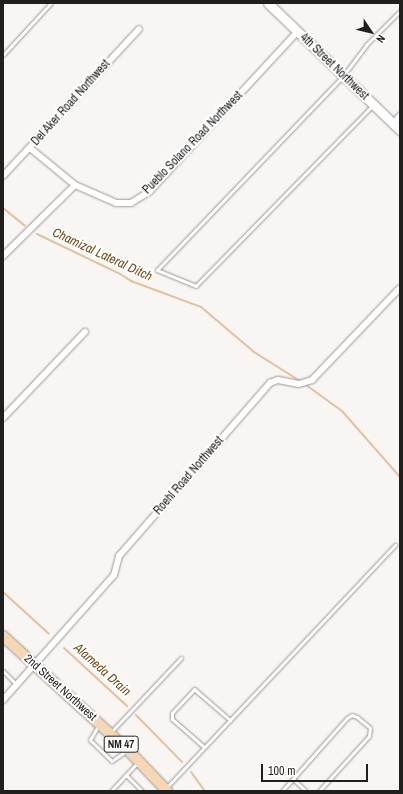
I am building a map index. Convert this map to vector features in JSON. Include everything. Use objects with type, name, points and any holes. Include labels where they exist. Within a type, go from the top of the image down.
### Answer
[{"type":"main road","name":"4th Street Northwest","points":[[272,4],[297,32],[400,130]]},
{"type":"main road","name":"2nd Street Northwest","points":[[3,636],[127,749],[166,790]]},
{"type":"street","name":"Del Aker Road Northwest","points":[[3,176],[139,29]]},
{"type":"street","name":"Pueblo Solano Road Northwest","points":[[30,148],[75,185],[125,204],[144,196],[297,32]]},
{"type":"street","points":[[393,124],[400,116]]},
{"type":"street","points":[[3,256],[75,185]]},
{"type":"street","name":"Roehl Road Northwest","points":[[3,700],[114,574],[119,556],[270,383],[278,380],[299,384],[312,380],[400,288]]},
{"type":"street","points":[[3,418],[85,332]]},
{"type":"lane","points":[[3,55],[51,3]]},
{"type":"lane","points":[[374,105],[196,286],[157,270],[343,76],[366,45],[400,11]]},
{"type":"lane","points":[[166,790],[204,747],[395,545]]},
{"type":"lane","points":[[110,733],[181,658]]},
{"type":"lane","points":[[3,671],[17,685]]},
{"type":"lane","points":[[204,747],[172,719],[172,713],[194,689],[230,720]]},
{"type":"lane","points":[[282,791],[347,718],[352,716],[358,717],[370,728],[369,736],[319,791]]},
{"type":"lane","points":[[100,724],[90,740],[112,761],[127,749]]},
{"type":"lane","points":[[111,791],[139,761]]},
{"type":"lane","points":[[126,775],[142,791]]},
{"type":"lane","points":[[293,779],[306,791]]},
{"type":"waterway","name":"Chamizal Lateral Ditch","points":[[3,208],[25,226]]},
{"type":"waterway","name":"Chamizal Lateral Ditch","points":[[37,234],[120,274],[131,281],[201,307],[254,352],[300,381]]},
{"type":"waterway","name":"Chamizal Lateral Ditch","points":[[306,385],[342,411],[400,477]]},
{"type":"waterway","name":"Alameda Drain","points":[[3,592],[49,634]]},
{"type":"waterway","name":"Alameda Drain","points":[[64,648],[127,706]]},
{"type":"waterway","name":"Alameda Drain","points":[[136,715],[182,762]]},
{"type":"waterway","name":"Alameda Drain","points":[[191,772],[205,791]]}]
